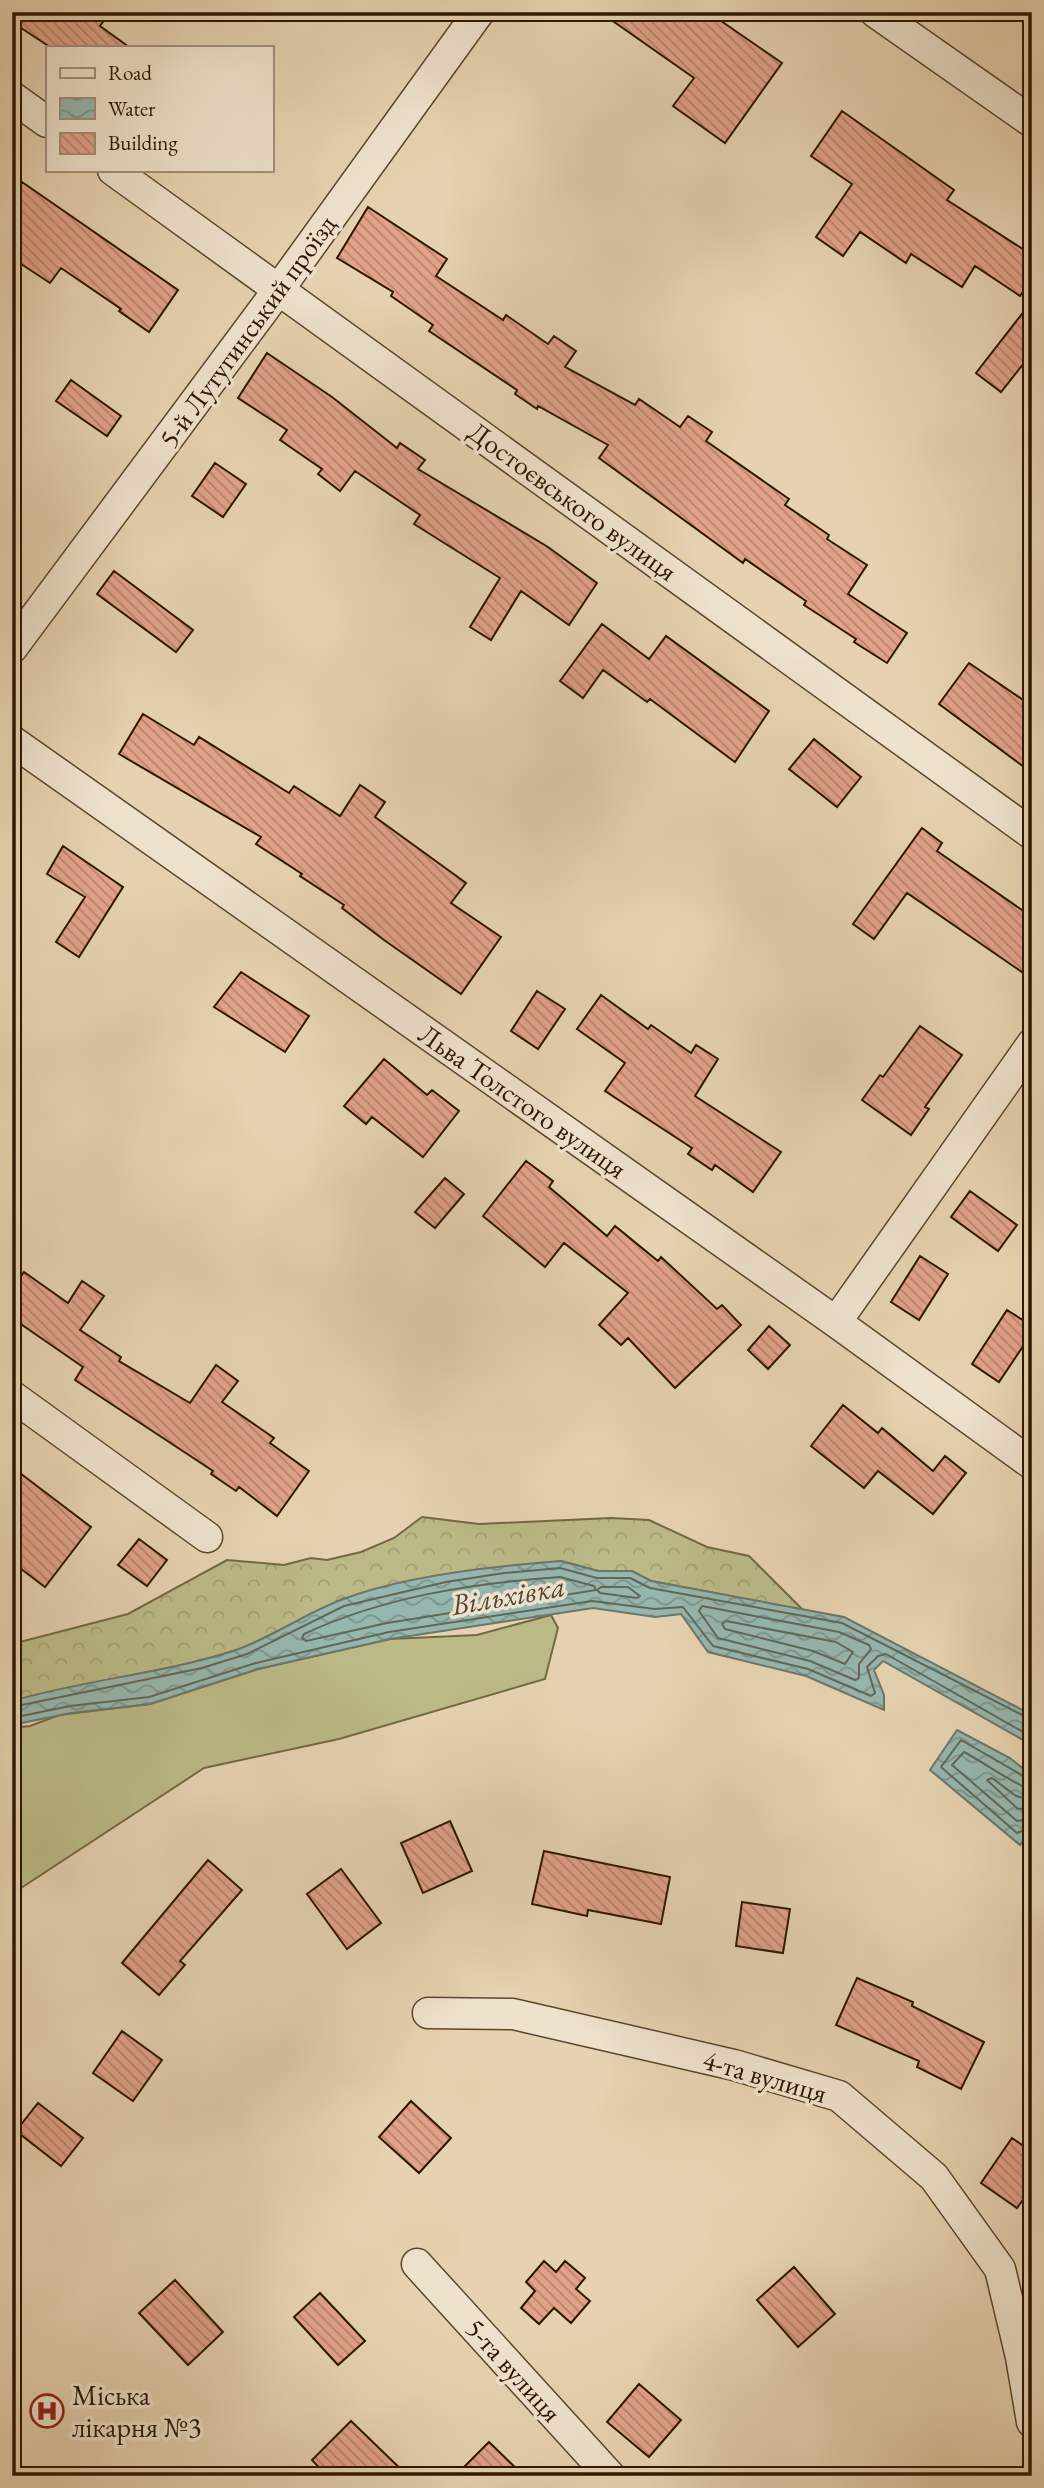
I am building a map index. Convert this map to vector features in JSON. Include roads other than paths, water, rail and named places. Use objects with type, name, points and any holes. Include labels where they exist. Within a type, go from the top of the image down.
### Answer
[{"type":"street","name":"5-й Лутугинський проїзд","points":[[12,648],[279,289],[479,12]]},
{"type":"street","points":[[875,12],[1032,122]]},
{"type":"street","points":[[12,97],[46,121]]},
{"type":"street","name":"Достоєвського вулиця","points":[[116,172],[1032,834]]},
{"type":"street","name":"Льва Толстого вулиця","points":[[12,741],[836,1322],[1032,1464]]},
{"type":"street","points":[[836,1322],[1032,1044]]},
{"type":"street","points":[[12,1396],[207,1537]]},
{"type":"street","name":"4-та вулиця","points":[[428,2013],[513,2014],[734,2065],[839,2096],[934,2177],[1000,2269],[1021,2357],[1032,2423]]},
{"type":"street","name":"5-та вулиця","points":[[417,2264],[610,2476]]},
{"type":"water","name":"Вільхівка","points":[[561,1561],[598,1571],[632,1571],[651,1581],[844,1617],[1032,1715],[1032,1745],[883,1661],[874,1670],[884,1695],[884,1710],[806,1676],[708,1652],[681,1614],[655,1617],[593,1608],[390,1639],[258,1669],[150,1704],[71,1713],[12,1725],[12,1701],[230,1652],[327,1606],[365,1592],[449,1573]]},
{"type":"water","points":[[957,1730],[1010,1758],[1032,1776],[1032,1831],[1020,1845],[930,1770]]},
{"type":"place","name":"Міська лікарня №3","points":[[47,2411]]}]
